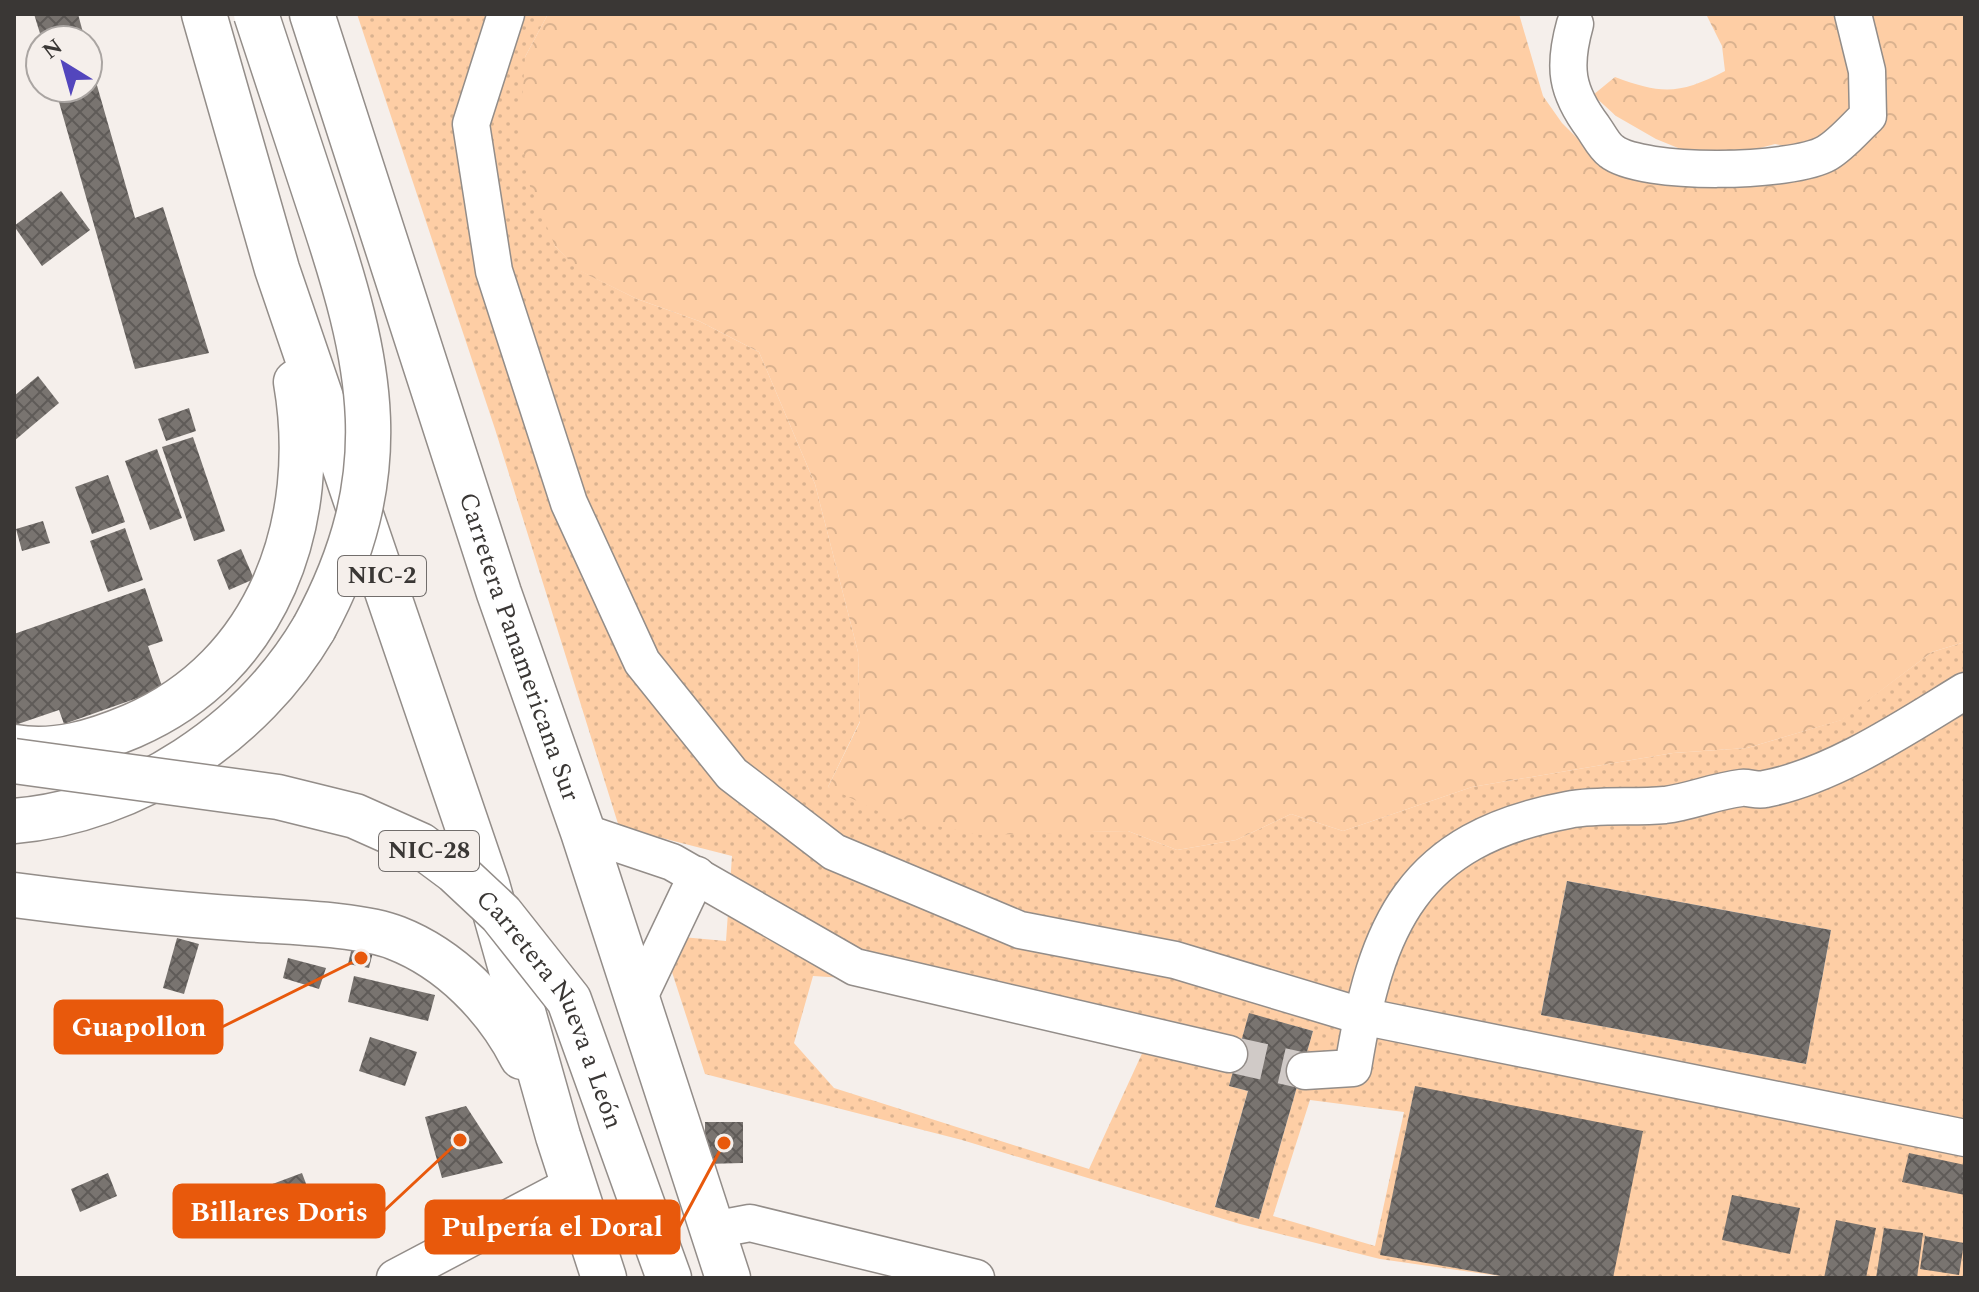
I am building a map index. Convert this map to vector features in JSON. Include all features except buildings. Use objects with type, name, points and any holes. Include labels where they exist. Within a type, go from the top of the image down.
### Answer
[{"type":"highway","name":"NIC-2","points":[[204,14],[277,269],[487,884],[558,1136],[604,1278]]},
{"type":"highway","points":[[14,821],[101,805],[150,781],[201,749],[247,711],[276,683],[302,649],[332,595],[354,535],[363,496],[368,442],[359,333],[256,14]]},
{"type":"highway","name":"Carretera Panamericana Sur","points":[[312,14],[499,593],[583,832],[728,1278]]},
{"type":"highway","points":[[14,747],[64,748],[98,741],[151,718],[206,678],[249,630],[263,607],[282,569],[295,526],[303,475],[303,426],[277,269]]},
{"type":"highway","name":"Carretera Nueva a León","points":[[14,761],[294,801],[355,816],[420,845],[455,871],[501,914],[569,1000],[669,1278]]},
{"type":"highway","name":"Carretera Nueva a León","points":[[14,895],[145,912],[314,925],[394,937],[440,962],[488,1004],[520,1053],[558,1136]]},
{"type":"street","points":[[506,14],[471,124],[494,271],[569,503],[642,662],[732,774],[834,852],[1020,930],[1175,960],[1361,1016],[1965,1138]]},
{"type":"street","points":[[1575,24],[1567,53],[1568,71],[1577,105],[1612,153],[1675,169],[1759,169],[1826,154],[1868,116],[1867,71],[1853,14]]},
{"type":"street","points":[[1305,1071],[1353,1068],[1361,1016],[1374,968],[1395,917],[1423,875],[1493,830],[1570,810],[1667,805],[1744,787],[1762,790],[1807,777],[1900,730],[1965,691]]},
{"type":"street","points":[[583,832],[672,862],[855,967],[1229,1054]]},
{"type":"street","points":[[638,999],[697,875]]},
{"type":"street","points":[[395,1278],[575,1183]]},
{"type":"street","points":[[713,1230],[750,1223],[976,1278]]},
{"type":"green space","points":[[357,14],[548,14],[525,57],[555,246],[581,271],[637,299],[699,321],[759,352],[815,484],[858,652],[860,721],[828,787],[1061,832],[1128,831],[1177,850],[1236,840],[1291,814],[1343,831],[1472,787],[1673,753],[1747,748],[1841,720],[1932,652],[1965,642],[1965,1278],[1613,1278],[1415,1086],[1381,1254],[1513,1278],[1380,1259],[1240,1224],[962,1140],[705,1074],[660,935],[726,941],[732,856],[619,827],[495,429]],"holes":[[[1567,881],[1831,930],[1806,1064],[1541,1015]],[[813,976],[861,979],[1145,1047],[1089,1169],[834,1088],[794,1043]],[[1249,1014],[1313,1031],[1259,1219],[1215,1206],[1248,1091],[1229,1086]],[[1310,1100],[1404,1112],[1375,1246],[1273,1216]]]},
{"type":"green space","points":[[548,14],[1519,14],[1543,96],[1562,123],[1583,144],[1695,182],[1732,188],[1775,178],[1824,154],[1775,144],[1745,152],[1688,152],[1656,139],[1616,116],[1593,95],[1615,77],[1646,87],[1671,89],[1696,84],[1725,71],[1722,46],[1706,14],[1965,14],[1965,642],[1932,652],[1842,720],[1747,748],[1673,753],[1472,787],[1343,831],[1291,814],[1236,840],[1177,850],[1128,831],[981,835],[888,816],[828,787],[860,722],[858,652],[815,484],[759,352],[699,321],[637,299],[580,271],[555,246],[530,186],[520,132],[525,57]]},
{"type":"tunnel","points":[[1229,1054],[1305,1071]]},
{"type":"place","name":"Guapollon","points":[[361,958]]},
{"type":"place","name":"Billares Doris","points":[[460,1140]]},
{"type":"place","name":"Pulpería el Doral","points":[[724,1143]]}]
